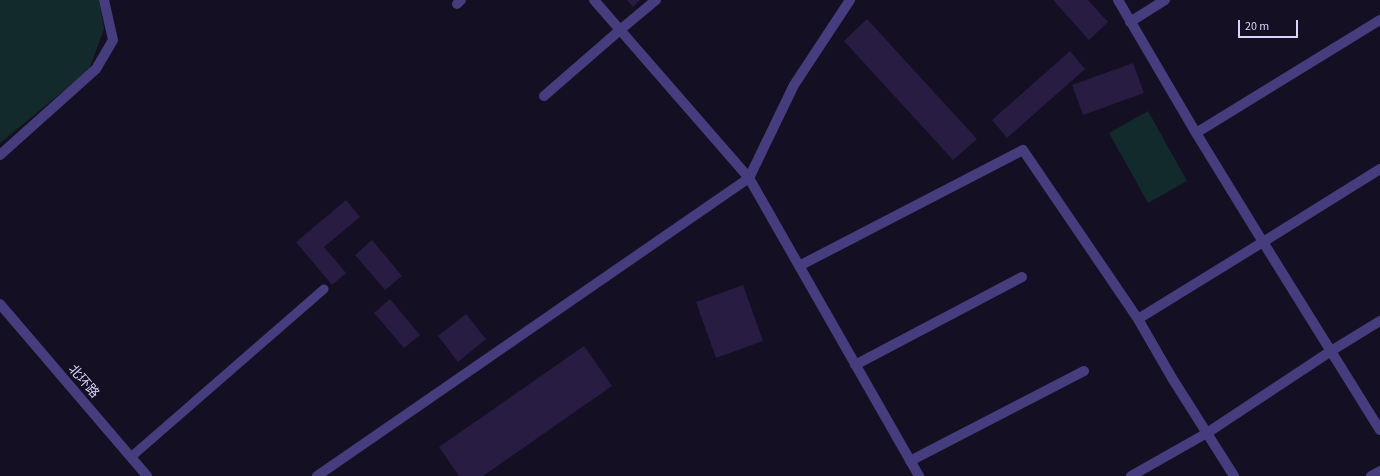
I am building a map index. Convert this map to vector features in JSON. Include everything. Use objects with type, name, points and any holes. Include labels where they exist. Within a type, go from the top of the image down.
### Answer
[{"type":"street","points":[[0,155],[96,69],[113,40],[104,0]]},
{"type":"street","points":[[594,0],[749,178],[918,476]]},
{"type":"street","points":[[544,96],[656,0]]},
{"type":"street","points":[[317,476],[749,178],[794,85],[850,0]]},
{"type":"street","points":[[1118,0],[1196,133],[1380,430]]},
{"type":"street","points":[[1130,22],[1165,0]]},
{"type":"street","points":[[1196,133],[1380,20]]},
{"type":"street","points":[[799,266],[1022,150],[1138,319],[1172,378],[1234,476]]},
{"type":"street","points":[[1138,319],[1380,169]]},
{"type":"street","points":[[855,365],[1022,277]]},
{"type":"street","name":"北环路","points":[[0,304],[147,476]]},
{"type":"street","points":[[1130,476],[1207,433],[1331,351],[1380,321]]},
{"type":"street","points":[[910,461],[1084,371]]},
{"type":"street","points":[[1371,476],[1380,471]]},
{"type":"lane","points":[[131,457],[324,289]]},
{"type":"green space","points":[[0,0],[99,0],[104,29],[89,70],[0,143]]},
{"type":"green space","points":[[1148,111],[1187,181],[1148,203],[1109,133]]},
{"type":"building","points":[[627,0],[640,0],[633,7]]},
{"type":"building","points":[[1053,0],[1088,0],[1108,22],[1089,40]]},
{"type":"building","points":[[867,19],[977,139],[953,160],[844,41]]},
{"type":"building","points":[[1070,51],[1085,69],[1007,138],[992,120]]},
{"type":"building","points":[[1133,63],[1144,93],[1083,115],[1072,85]]},
{"type":"building","points":[[346,200],[360,217],[324,247],[346,273],[332,285],[296,242]]},
{"type":"building","points":[[372,240],[402,276],[385,290],[355,255]]},
{"type":"building","points":[[743,285],[763,341],[716,358],[696,302]]},
{"type":"building","points":[[390,299],[420,335],[404,348],[374,313]]},
{"type":"building","points":[[466,314],[486,339],[458,362],[438,336]]},
{"type":"building","points":[[584,346],[612,386],[483,476],[459,476],[439,447]]}]
